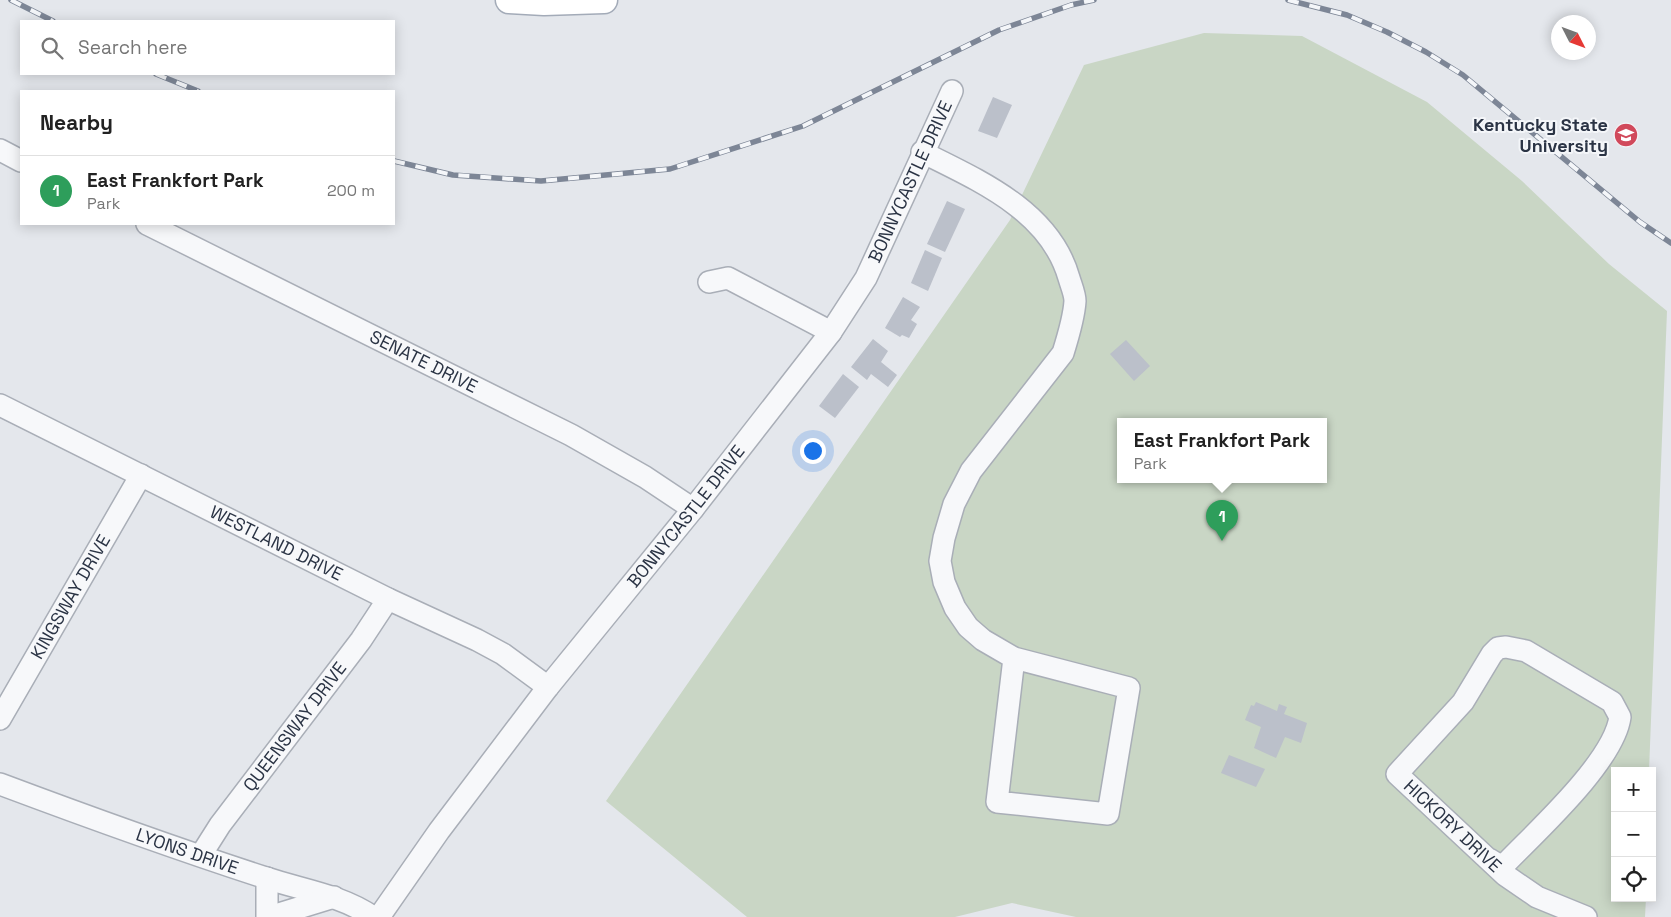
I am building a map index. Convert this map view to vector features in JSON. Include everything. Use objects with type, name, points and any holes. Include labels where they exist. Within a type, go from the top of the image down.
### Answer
[{"type":"main road","points":[[509,0],[544,2],[604,0]]},
{"type":"street","name":"BONNYCASTLE DRIVE","points":[[379,917],[439,831],[548,687],[693,509],[831,332],[866,278],[922,152],[952,91]]},
{"type":"street","points":[[0,150],[20,160]]},
{"type":"street","points":[[922,152],[987,184],[1013,202],[1050,237],[1066,268],[1075,299],[1070,332],[1063,353],[970,471],[954,504],[944,538],[940,561],[944,582],[955,608],[968,627],[983,640],[1014,658],[1130,688],[1108,814],[997,802],[1014,658]]},
{"type":"street","name":"SENATE DRIVE","points":[[149,225],[571,435],[645,477],[693,509]]},
{"type":"street","points":[[709,282],[728,278],[831,332]]},
{"type":"street","name":"WESTLAND DRIVE","points":[[0,405],[388,599],[503,654],[548,687]]},
{"type":"street","name":"KINGSWAY DRIVE","points":[[0,719],[141,475]]},
{"type":"street","name":"QUEENSWAY DRIVE","points":[[201,855],[220,825],[361,640],[388,599]]},
{"type":"street","name":"HICKORY DRIVE","points":[[1489,859],[1499,865],[1507,862],[1558,809],[1604,753],[1614,737],[1620,717],[1615,707],[1604,697],[1538,657],[1516,647],[1498,648],[1492,654],[1463,702],[1397,774],[1505,875],[1537,897],[1586,917]]},
{"type":"street","name":"LYONS DRIVE","points":[[0,784],[267,878],[334,897],[359,908],[373,917]]},
{"type":"street","points":[[267,878],[268,917],[334,897]]},
{"type":"green space","points":[[1204,33],[1302,36],[1427,102],[1522,181],[1609,264],[1667,311],[1649,767],[1611,767],[1611,902],[1646,902],[1645,917],[1076,917],[1012,903],[955,917],[747,917],[606,801],[1010,220],[1084,65]]},
{"type":"building","points":[[993,97],[1012,105],[997,138],[978,131]]},
{"type":"building","points":[[947,201],[965,209],[945,252],[927,244]]},
{"type":"building","points":[[925,250],[942,258],[928,291],[911,283]]},
{"type":"building","points":[[903,297],[920,307],[911,320],[917,324],[909,338],[902,335],[900,337],[885,328]]},
{"type":"building","points":[[873,339],[888,351],[881,362],[897,375],[888,387],[871,374],[867,380],[851,367]]},
{"type":"building","points":[[1126,340],[1150,366],[1134,381],[1110,354]]},
{"type":"building","points":[[843,374],[859,387],[835,418],[819,406]]},
{"type":"building","points":[[1256,702],[1277,711],[1279,704],[1287,707],[1284,714],[1307,723],[1301,743],[1285,737],[1276,758],[1254,748],[1261,727],[1245,720],[1251,705],[1254,706]]},
{"type":"building","points":[[1229,755],[1265,769],[1256,787],[1221,773]]},
{"type":"railway","points":[[11,0],[51,20]]},
{"type":"railway","points":[[395,161],[453,175],[541,181],[670,169],[803,126],[999,30],[1071,5],[1094,0]]},
{"type":"railway","points":[[1288,0],[1347,15],[1387,32],[1426,52],[1463,75],[1640,222],[1671,243]]},
{"type":"railway","points":[[158,75],[196,90]]},
{"type":"place","name":"Kentucky State University","points":[[1626,135]]},
{"type":"place","name":"East Frankfort Park","points":[[1222,541]]}]
